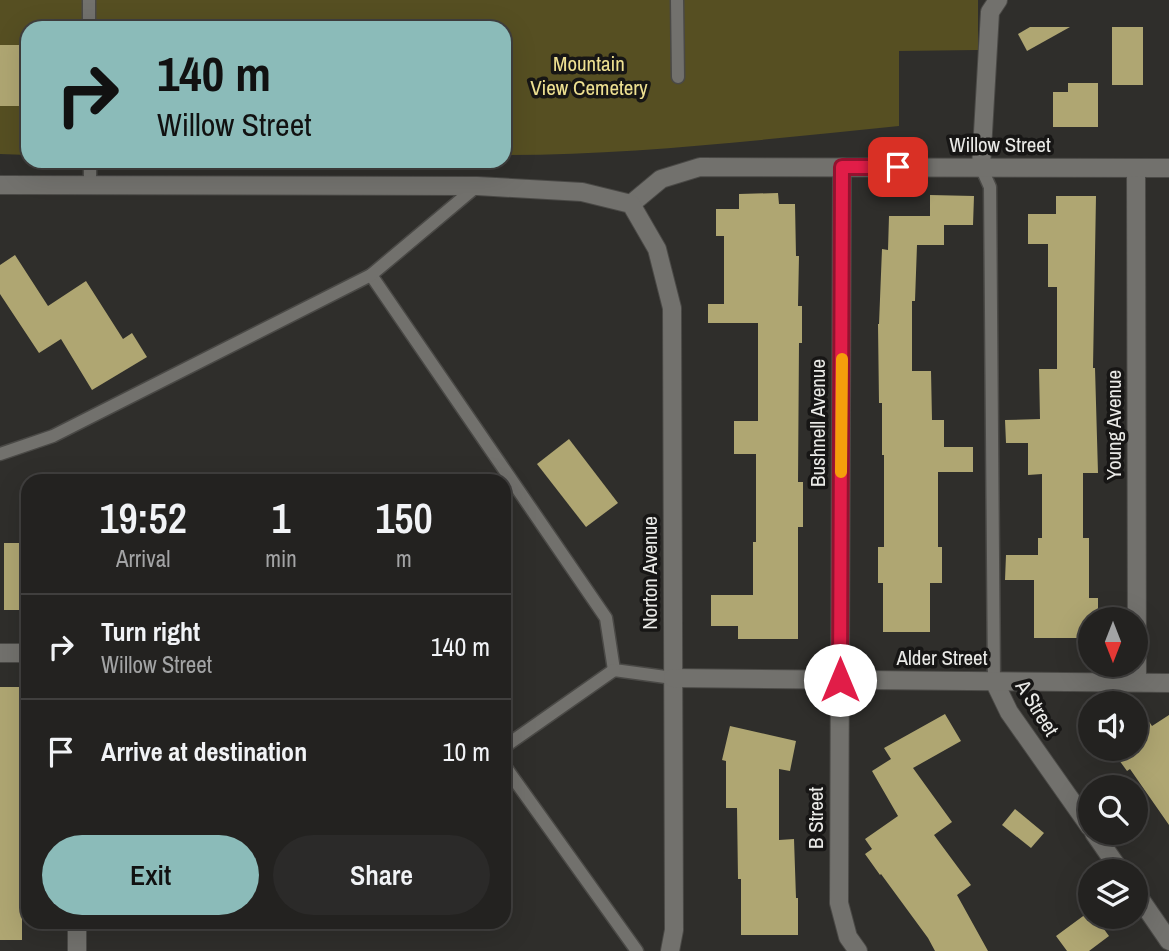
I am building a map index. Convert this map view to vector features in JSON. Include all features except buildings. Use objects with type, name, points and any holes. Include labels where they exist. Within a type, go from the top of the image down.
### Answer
[{"type":"street","points":[[981,167],[990,12],[998,0]]},
{"type":"street","name":"Willow Street","points":[[631,204],[661,179],[700,167],[1169,168]]},
{"type":"street","name":"Bushnell Avenue","points":[[840,680],[842,167]]},
{"type":"street","name":"Young Avenue","points":[[1136,168],[1137,682]]},
{"type":"street","points":[[0,185],[477,186],[582,192],[631,204]]},
{"type":"street","name":"Norton Avenue","points":[[631,204],[657,249],[672,308],[674,930],[670,951]]},
{"type":"street","points":[[0,653],[21,653]]},
{"type":"street","name":"Alder Street","points":[[673,678],[1169,683]]},
{"type":"street","name":"B Street","points":[[840,680],[839,903],[848,937],[858,951]]},
{"type":"street","name":"A Street","points":[[994,681],[1009,712],[1078,810]]},
{"type":"street","points":[[1148,910],[1169,941]]},
{"type":"street","points":[[77,929],[77,951]]},
{"type":"lane","points":[[89,0],[89,21]]},
{"type":"lane","points":[[677,0],[678,77]]},
{"type":"lane","points":[[981,167],[990,187],[994,681]]},
{"type":"lane","points":[[90,168],[90,186]]},
{"type":"lane","points":[[0,454],[53,436],[371,275],[477,186]]},
{"type":"lane","points":[[371,275],[507,474]]},
{"type":"lane","points":[[511,479],[606,618],[614,670]]},
{"type":"lane","points":[[511,742],[614,670],[673,678]]},
{"type":"lane","points":[[511,775],[637,951]]},
{"type":"green space","name":"Mountain View Cemetery","points":[[0,0],[978,0],[978,50],[899,51],[899,126],[751,141],[553,154],[511,155],[511,21],[21,21],[21,155],[0,154]]},
{"type":"slow traffic","points":[[841,472],[842,359]]},
{"type":"route","points":[[840,680],[842,167],[898,167]]}]
